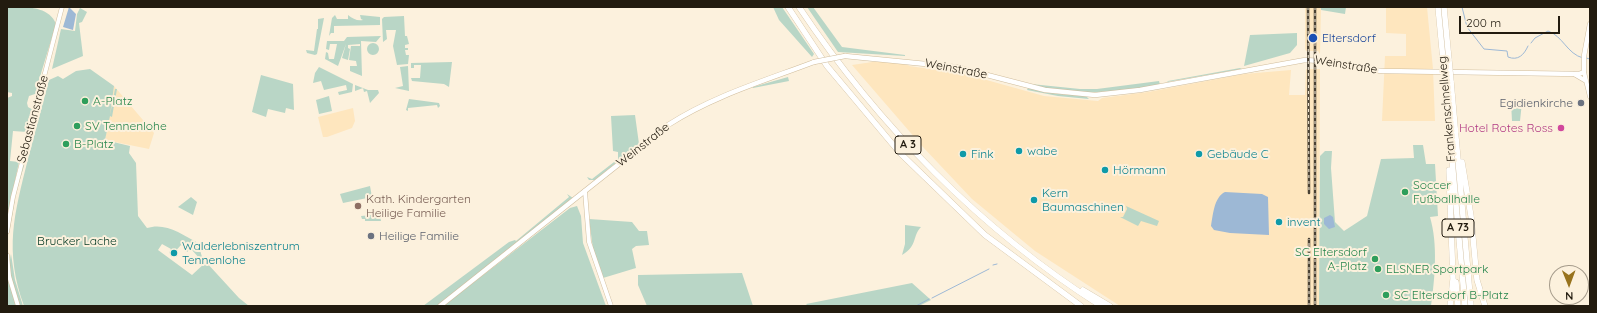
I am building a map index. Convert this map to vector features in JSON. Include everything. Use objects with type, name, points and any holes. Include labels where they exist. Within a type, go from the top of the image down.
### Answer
[{"type":"highway","name":"A 3","points":[[788,7],[827,66],[900,153],[985,235],[1081,306]]},
{"type":"highway","name":"A 3","points":[[799,7],[825,46],[858,89],[901,138],[986,220],[1038,262],[1101,306]]},
{"type":"highway","name":"Frankenschnellweg","points":[[1438,7],[1448,81],[1451,150],[1465,306]]},
{"type":"highway","name":"Frankenschnellweg","points":[[1444,7],[1446,60]]},
{"type":"highway","name":"Frankenschnellweg","points":[[1448,81],[1454,114],[1471,306]]},
{"type":"highway","points":[[1454,114],[1471,216],[1477,280],[1485,306]]},
{"type":"highway","points":[[1451,150],[1449,180],[1458,306]]},
{"type":"highway","points":[[1450,306],[1453,287],[1453,250]]},
{"type":"highway","points":[[1038,262],[1059,273],[1110,306]]},
{"type":"main road","points":[[1584,71],[1584,58],[1590,24]]},
{"type":"main road","name":"Weinstraße","points":[[440,306],[668,125],[689,112],[729,93],[828,58],[845,56],[956,67],[1045,90],[1095,95],[1140,90],[1305,60],[1326,60],[1370,70],[1383,71],[1572,74],[1584,71]]},
{"type":"street","name":"Sebastianstraße","points":[[7,232],[13,197],[62,7]]},
{"type":"street","points":[[1584,71],[1590,97]]},
{"type":"street","points":[[1572,74],[1586,81]]},
{"type":"street","points":[[585,191],[589,242],[611,306]]},
{"type":"street","points":[[7,255],[10,281],[18,306]]},
{"type":"shaded area","points":[[1305,7],[1321,7],[1320,54],[1318,51],[1306,51],[1305,49]]},
{"type":"shaded area","points":[[1386,7],[1427,7],[1433,69],[1435,121],[1382,121],[1385,56],[1406,56],[1406,34],[1386,33]]},
{"type":"shaded area","points":[[879,61],[907,63],[909,66],[965,74],[1044,96],[1098,101],[1102,98],[1148,92],[1244,74],[1291,70],[1289,95],[1305,95],[1306,69],[1320,69],[1319,306],[1120,306],[1035,251],[972,199],[922,146],[852,65]]},
{"type":"shaded area","points":[[114,86],[154,133],[149,149],[105,140]]},
{"type":"shaded area","points":[[353,108],[355,121],[352,128],[323,137],[318,117]]},
{"type":"green space","points":[[7,7],[28,7],[42,10],[53,18],[56,24],[39,80],[38,93],[29,96],[27,103],[28,107],[33,110],[27,132],[13,131],[10,161],[19,162],[7,218],[7,98],[12,96],[12,93],[7,92]]},
{"type":"green space","points":[[773,7],[782,7],[814,54],[812,57],[779,20]]},
{"type":"green space","points":[[807,7],[813,7],[842,47],[905,56],[838,52]]},
{"type":"green space","points":[[1321,7],[1346,7],[1345,14],[1321,10]]},
{"type":"green space","points":[[80,8],[87,12],[82,22],[79,23],[83,56],[52,69],[61,29],[75,31],[77,14]]},
{"type":"green space","points":[[335,15],[337,19],[348,19],[348,15],[353,19],[359,20],[363,20],[361,19],[360,15],[380,17],[380,25],[334,26],[334,33],[331,33],[329,36],[332,18]]},
{"type":"green space","points":[[404,16],[405,36],[407,36],[409,44],[405,45],[405,48],[408,48],[408,50],[405,50],[406,55],[409,55],[408,64],[397,65],[393,46],[396,30],[386,30],[387,39],[383,42],[382,19],[384,17]]},
{"type":"green space","points":[[324,18],[317,54],[307,53],[306,50],[314,51],[318,29],[318,19]]},
{"type":"green space","points":[[1297,33],[1297,45],[1290,53],[1244,66],[1250,35]]},
{"type":"green space","points":[[381,36],[376,42],[361,41],[362,76],[350,71],[350,66],[357,66],[356,61],[349,60],[351,46],[360,46],[360,44],[348,45],[348,48],[350,49],[348,60],[342,58],[346,44],[338,66],[325,59],[326,52],[328,53],[329,59],[334,59],[337,44],[330,44],[329,50],[326,49],[327,41],[344,41],[347,37]]},
{"type":"green space","points":[[373,43],[377,45],[379,49],[377,53],[373,55],[369,53],[367,49],[369,45]]},
{"type":"green space","points":[[452,62],[449,87],[444,84],[412,81],[411,78],[420,78],[421,65],[414,65],[414,68],[411,68],[411,63]]},
{"type":"green space","points":[[408,66],[409,91],[395,88],[403,86],[400,67]]},
{"type":"green space","points":[[319,67],[353,84],[352,92],[339,95],[338,92],[347,90],[346,85],[324,90],[321,81],[313,83],[315,73]]},
{"type":"green space","points":[[1240,68],[1242,69],[1167,82],[1168,81]]},
{"type":"green space","name":"Brucker Lache","points":[[90,69],[114,86],[110,115],[115,89],[117,89],[112,117],[110,116],[105,140],[130,146],[129,153],[136,163],[138,216],[147,228],[167,228],[198,243],[202,257],[201,260],[191,249],[187,252],[181,245],[172,255],[169,253],[171,249],[162,244],[158,250],[192,275],[206,262],[239,298],[249,306],[24,306],[14,267],[13,232],[23,179],[49,80],[58,76],[63,79],[76,71]]},
{"type":"green space","points":[[261,75],[293,84],[294,110],[286,108],[285,113],[268,109],[266,117],[252,112]]},
{"type":"green space","points":[[788,77],[789,81],[753,88],[753,87]]},
{"type":"green space","points":[[1159,81],[1160,85],[1128,90],[1095,92],[1063,91],[1031,84],[1080,89],[1097,89]]},
{"type":"green space","points":[[355,85],[363,88],[355,91]]},
{"type":"green space","points":[[363,88],[368,90],[378,90],[379,93],[370,103],[367,91],[364,92]]},
{"type":"green space","points":[[1028,88],[1059,94],[1086,96],[1089,99],[1058,96],[1027,90]]},
{"type":"green space","points":[[329,96],[332,111],[319,114],[316,100]]},
{"type":"green space","points":[[409,99],[439,103],[440,106],[438,108],[437,105],[408,108],[408,111],[406,110]]},
{"type":"green space","points":[[1511,102],[1522,102],[1520,121],[1512,121]]},
{"type":"green space","points":[[36,114],[34,132],[18,187]]},
{"type":"green space","points":[[635,115],[639,144],[595,180],[589,180],[587,177],[592,179],[618,159],[618,152],[613,151],[611,116]]},
{"type":"green space","name":"ELSNER Sportpark","points":[[1413,145],[1423,145],[1426,164],[1435,164],[1438,216],[1430,217],[1433,227],[1435,250],[1435,273],[1431,306],[1319,306],[1320,156],[1325,151],[1332,151],[1331,168],[1335,222],[1344,231],[1367,216],[1381,159],[1414,158]]},
{"type":"green space","points":[[370,186],[372,197],[343,203],[340,194]]},
{"type":"green space","points":[[567,194],[573,198],[450,296],[437,306],[423,306],[509,242],[516,241],[569,197]]},
{"type":"green space","points":[[15,196],[9,233],[12,210]]},
{"type":"green space","points":[[191,197],[197,202],[193,215],[178,207]]},
{"type":"green space","points":[[577,206],[581,216],[583,243],[606,306],[443,306],[570,208]]},
{"type":"green space","points":[[1126,206],[1159,221],[1157,226],[1141,221],[1138,226],[1120,217],[1123,217],[1127,209]]},
{"type":"green space","points":[[385,211],[386,214],[380,216],[381,221],[365,221],[365,219],[362,219],[361,216],[370,215]]},
{"type":"green space","points":[[589,219],[632,222],[639,231],[647,231],[649,245],[636,246],[632,249],[636,268],[603,278],[593,249]]},
{"type":"green space","points":[[905,225],[921,227],[916,234],[913,245],[902,255],[905,244]]},
{"type":"green space","points":[[11,254],[15,280],[23,306],[20,306],[12,280],[10,266]]},
{"type":"green space","points":[[7,273],[16,306],[7,306]]},
{"type":"green space","points":[[742,273],[753,306],[647,306],[638,285],[638,275]]},
{"type":"green space","points":[[912,283],[931,300],[919,306],[808,306],[806,304]]},
{"type":"water","points":[[69,7],[76,14],[73,30],[63,27]]},
{"type":"water","points":[[1225,192],[1262,194],[1268,197],[1269,235],[1230,233],[1214,230],[1211,226],[1216,202],[1221,194]]},
{"type":"water","points":[[1330,215],[1333,217],[1335,227],[1329,229],[1324,224],[1324,218]]},
{"type":"waterway","points":[[1462,7],[1467,27],[1484,49],[1507,51],[1508,57],[1518,58],[1525,52],[1528,46]]},
{"type":"waterway","points":[[1531,43],[1535,38],[1548,31],[1558,37],[1573,53],[1583,58]]},
{"type":"waterway","points":[[1586,58],[1590,59]]},
{"type":"waterway","points":[[993,265],[997,264]]},
{"type":"waterway","points":[[932,298],[989,269]]},
{"type":"waterway","points":[[916,306],[929,299]]},
{"type":"railway","points":[[1308,7],[1309,193]]},
{"type":"railway","points":[[1315,7],[1315,306]]},
{"type":"railway","points":[[1309,239],[1309,306]]},
{"type":"place","name":"Eltersdorf","points":[[1313,38]]},
{"type":"place","name":"A-Platz","points":[[85,101]]},
{"type":"place","name":"Egidienkirche","points":[[1581,103]]},
{"type":"place","name":"SV Tennenlohe","points":[[77,126]]},
{"type":"place","name":"Hotel Rotes Ross","points":[[1561,128]]},
{"type":"place","name":"B-Platz","points":[[66,144]]},
{"type":"place","name":"wabe","points":[[1019,151]]},
{"type":"place","name":"Fink","points":[[963,154]]},
{"type":"place","name":"Gebäude C","points":[[1199,154]]},
{"type":"place","name":"Hörmann","points":[[1105,170]]},
{"type":"place","name":"Soccer Fußballhalle","points":[[1405,192]]},
{"type":"place","name":"Kern Baumaschinen","points":[[1034,200]]},
{"type":"place","name":"Kath. Kindergarten Heilige Familie","points":[[358,206]]},
{"type":"place","name":"invent","points":[[1279,222]]},
{"type":"place","name":"Heilige Familie","points":[[371,236]]},
{"type":"place","name":"Walderlebniszentrum Tennenlohe","points":[[174,253]]},
{"type":"place","name":"SC Eltersdorf A-Platz","points":[[1375,259]]},
{"type":"place","name":"ELSNER Sportpark","points":[[1378,269]]},
{"type":"place","name":"SC Eltersdorf B-Platz","points":[[1386,295]]}]
